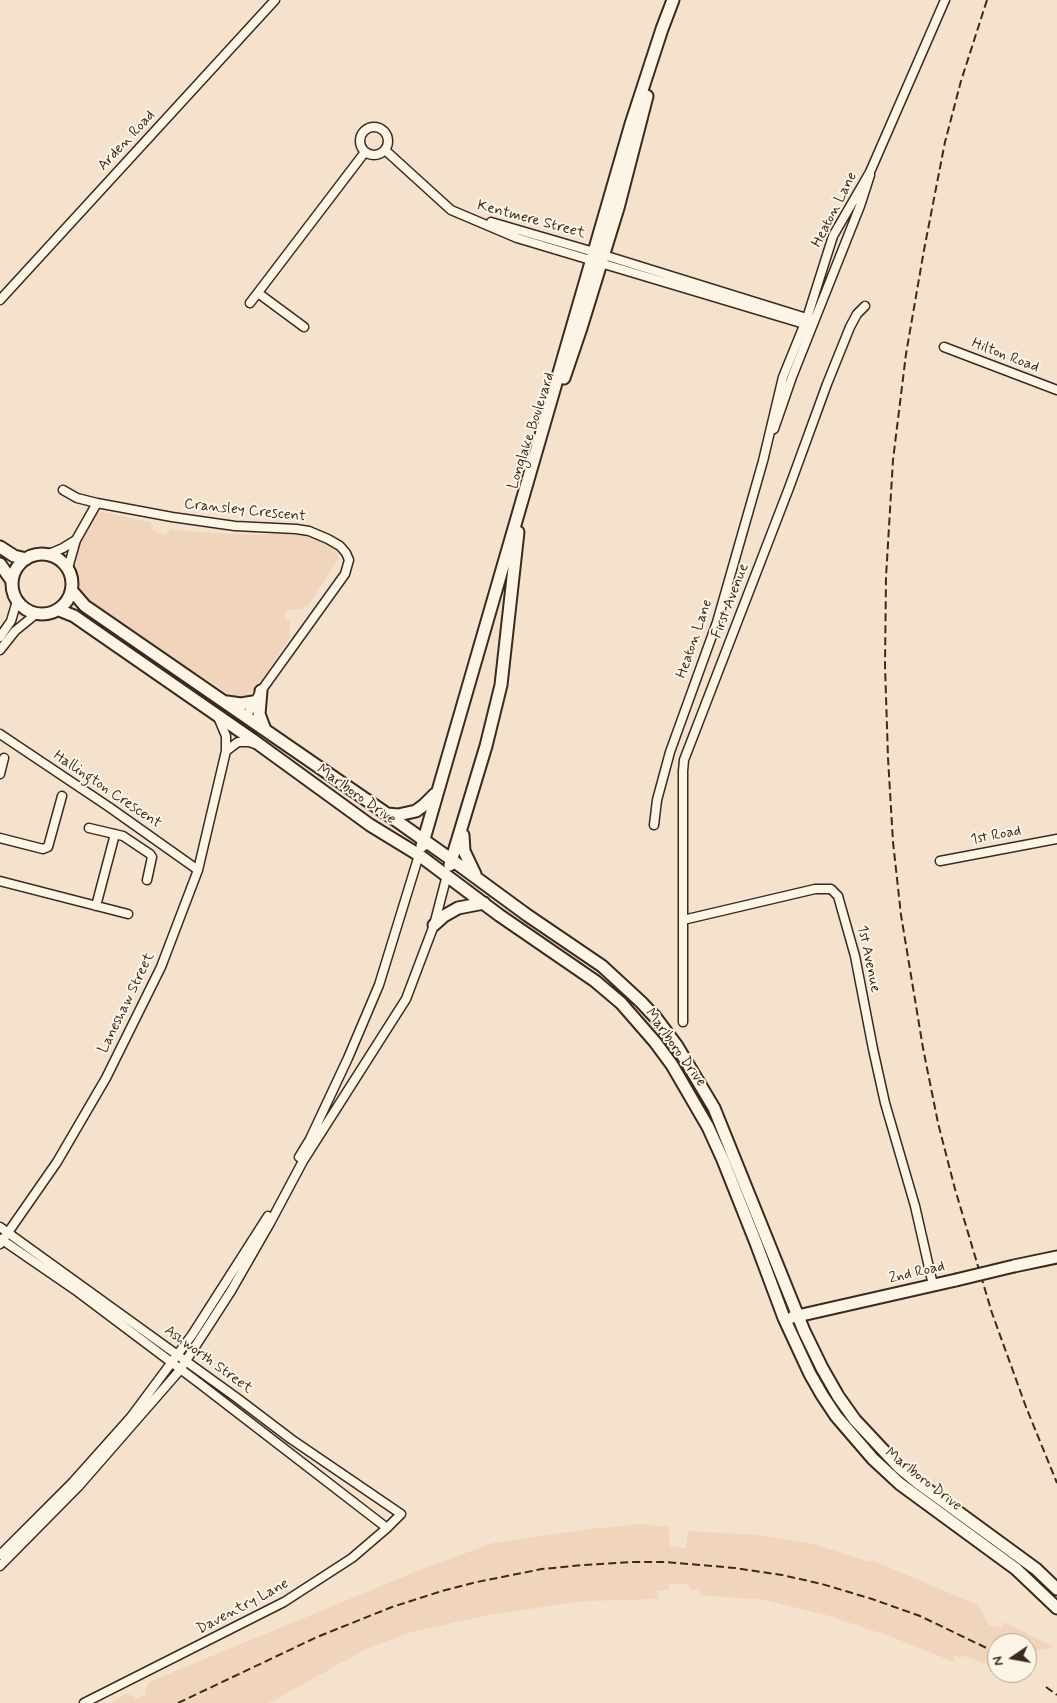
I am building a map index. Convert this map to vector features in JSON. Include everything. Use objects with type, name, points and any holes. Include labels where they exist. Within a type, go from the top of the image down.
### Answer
[{"type":"main road","name":"Longlake Boulevard","points":[[419,855],[530,479],[582,328],[597,257],[629,167],[673,0]]},
{"type":"main road","name":"Longlake Boulevard","points":[[447,875],[501,685],[515,533]]},
{"type":"main road","points":[[0,547],[14,556],[26,559]]},
{"type":"main road","points":[[37,554],[49,554],[60,559],[68,568],[72,579],[72,591],[67,602],[59,610],[48,614],[36,614],[25,610],[17,601],[12,590],[12,581],[17,567],[26,559],[37,554]]},
{"type":"main road","points":[[0,564],[12,581]]},
{"type":"main road","name":"Marlboro Drive","points":[[72,591],[85,606],[424,840],[527,915],[602,966],[630,991],[651,1013],[677,1046],[714,1108],[779,1272],[812,1348],[838,1396],[855,1420],[917,1482],[1015,1552],[1057,1589]]},
{"type":"main road","name":"Marlboro Drive","points":[[59,610],[74,616],[370,825],[419,855],[608,990],[632,1014],[655,1042],[690,1095],[715,1141],[756,1242],[784,1318],[822,1395],[836,1416],[873,1459],[913,1494],[1016,1569],[1057,1608]]},
{"type":"main road","points":[[261,691],[259,714],[265,730]]},
{"type":"main road","points":[[223,701],[234,703],[253,702]]},
{"type":"main road","points":[[246,717],[246,730],[256,743]]},
{"type":"main road","points":[[387,814],[398,815],[416,811],[433,798],[441,782]]},
{"type":"main road","points":[[463,824],[464,851],[477,878]]},
{"type":"main road","points":[[434,925],[444,916],[458,908],[484,903]]},
{"type":"main road","name":"2nd Road","points":[[784,1318],[1057,1258]]},
{"type":"street","name":"Arden Road","points":[[0,300],[275,0]]},
{"type":"street","name":"Heaton Lane","points":[[809,322],[834,236],[870,172],[945,0]]},
{"type":"street","points":[[368,128],[382,129],[388,136],[388,146],[378,155],[365,152],[361,144],[362,135],[368,128]]},
{"type":"street","name":"Kentmere Street","points":[[385,150],[451,210],[517,238],[597,257],[809,322]]},
{"type":"street","points":[[250,303],[365,152]]},
{"type":"street","name":"Heaton Lane","points":[[654,825],[657,800],[670,752],[717,622],[763,461],[781,384],[863,197],[870,180],[870,172]]},
{"type":"street","points":[[258,293],[304,327]]},
{"type":"street","name":"First Avenue","points":[[683,920],[684,760],[786,497],[827,384],[850,327],[857,314],[865,306]]},
{"type":"street","name":"Hilton Road","points":[[944,347],[1057,390]]},
{"type":"street","name":"Cransley Crescent","points":[[63,490],[77,498],[97,503],[172,517],[220,524],[308,531],[328,539],[340,546],[346,553],[349,560],[345,574],[253,702],[246,717]]},
{"type":"street","points":[[68,568],[76,540],[97,503]]},
{"type":"street","points":[[49,554],[76,540]]},
{"type":"street","points":[[0,636],[11,621],[17,601]]},
{"type":"street","points":[[0,650],[15,631],[36,614]]},
{"type":"street","name":"Laneshaw Street","points":[[1,1241],[57,1162],[106,1078],[161,967],[198,870],[226,751],[226,736],[218,717]]},
{"type":"street","name":"Hallington Crescent","points":[[0,734],[109,807],[198,870]]},
{"type":"street","points":[[226,751],[238,742],[256,743]]},
{"type":"street","points":[[0,774],[4,758]]},
{"type":"street","points":[[0,838],[43,849],[48,847],[62,796]]},
{"type":"street","points":[[89,828],[128,838],[150,854],[152,857],[147,880]]},
{"type":"street","points":[[96,906],[115,834]]},
{"type":"street","name":"1st Road","points":[[940,861],[1057,839]]},
{"type":"street","points":[[0,1566],[78,1487],[180,1370],[231,1291],[270,1223],[348,1058],[379,985],[419,855]]},
{"type":"street","points":[[0,1555],[73,1482],[131,1417],[225,1286],[267,1219],[300,1160],[406,999],[434,925],[447,875]]},
{"type":"street","points":[[0,881],[128,914]]},
{"type":"street","name":"1st Avenue","points":[[683,920],[815,889],[831,889],[838,896],[855,956],[872,1050],[885,1103],[915,1206],[933,1285]]},
{"type":"street","points":[[683,920],[683,1022]]},
{"type":"street","name":"Ashworth Street","points":[[0,1227],[237,1398],[290,1439],[401,1514]]},
{"type":"street","name":"Ashworth Street","points":[[1,1241],[78,1292],[230,1406],[387,1528]]},
{"type":"street","name":"Daventry Lane","points":[[84,1703],[284,1602],[352,1558],[401,1514]]},
{"type":"shaded area","points":[[102,512],[150,522],[153,530],[165,535],[171,529],[252,535],[284,533],[310,537],[329,545],[338,553],[338,560],[308,606],[301,609],[287,610],[285,616],[290,622],[290,637],[253,693],[245,698],[232,697],[160,651],[81,595],[76,567],[72,561],[73,548],[87,531],[94,515]]},
{"type":"shaded area","points":[[641,1524],[669,1527],[670,1546],[686,1548],[688,1531],[759,1535],[813,1544],[867,1561],[874,1561],[978,1605],[990,1626],[1002,1627],[1004,1622],[1026,1633],[987,1633],[987,1664],[961,1655],[960,1658],[954,1656],[954,1662],[892,1637],[826,1615],[765,1600],[700,1595],[699,1589],[691,1590],[687,1584],[670,1584],[668,1590],[657,1591],[659,1599],[584,1601],[488,1615],[412,1632],[368,1648],[269,1703],[110,1703],[126,1694],[134,1696],[135,1699],[146,1694],[145,1691],[149,1682],[422,1569],[493,1543],[589,1529]]},
{"type":"shaded area","points":[[1037,1638],[1054,1647],[1037,1650]]},
{"type":"railway","points":[[987,0],[961,81],[945,142],[906,354],[893,460],[886,577],[885,665],[888,758],[893,842],[901,915],[923,1048],[938,1123],[955,1189],[992,1313],[1026,1407],[1057,1483]]},
{"type":"railway","points":[[178,1703],[317,1637],[392,1607],[477,1582],[542,1569],[584,1565],[665,1562],[735,1568],[782,1575],[822,1584],[920,1616],[987,1648]]},
{"type":"railway","points":[[1046,1687],[1057,1695]]}]
